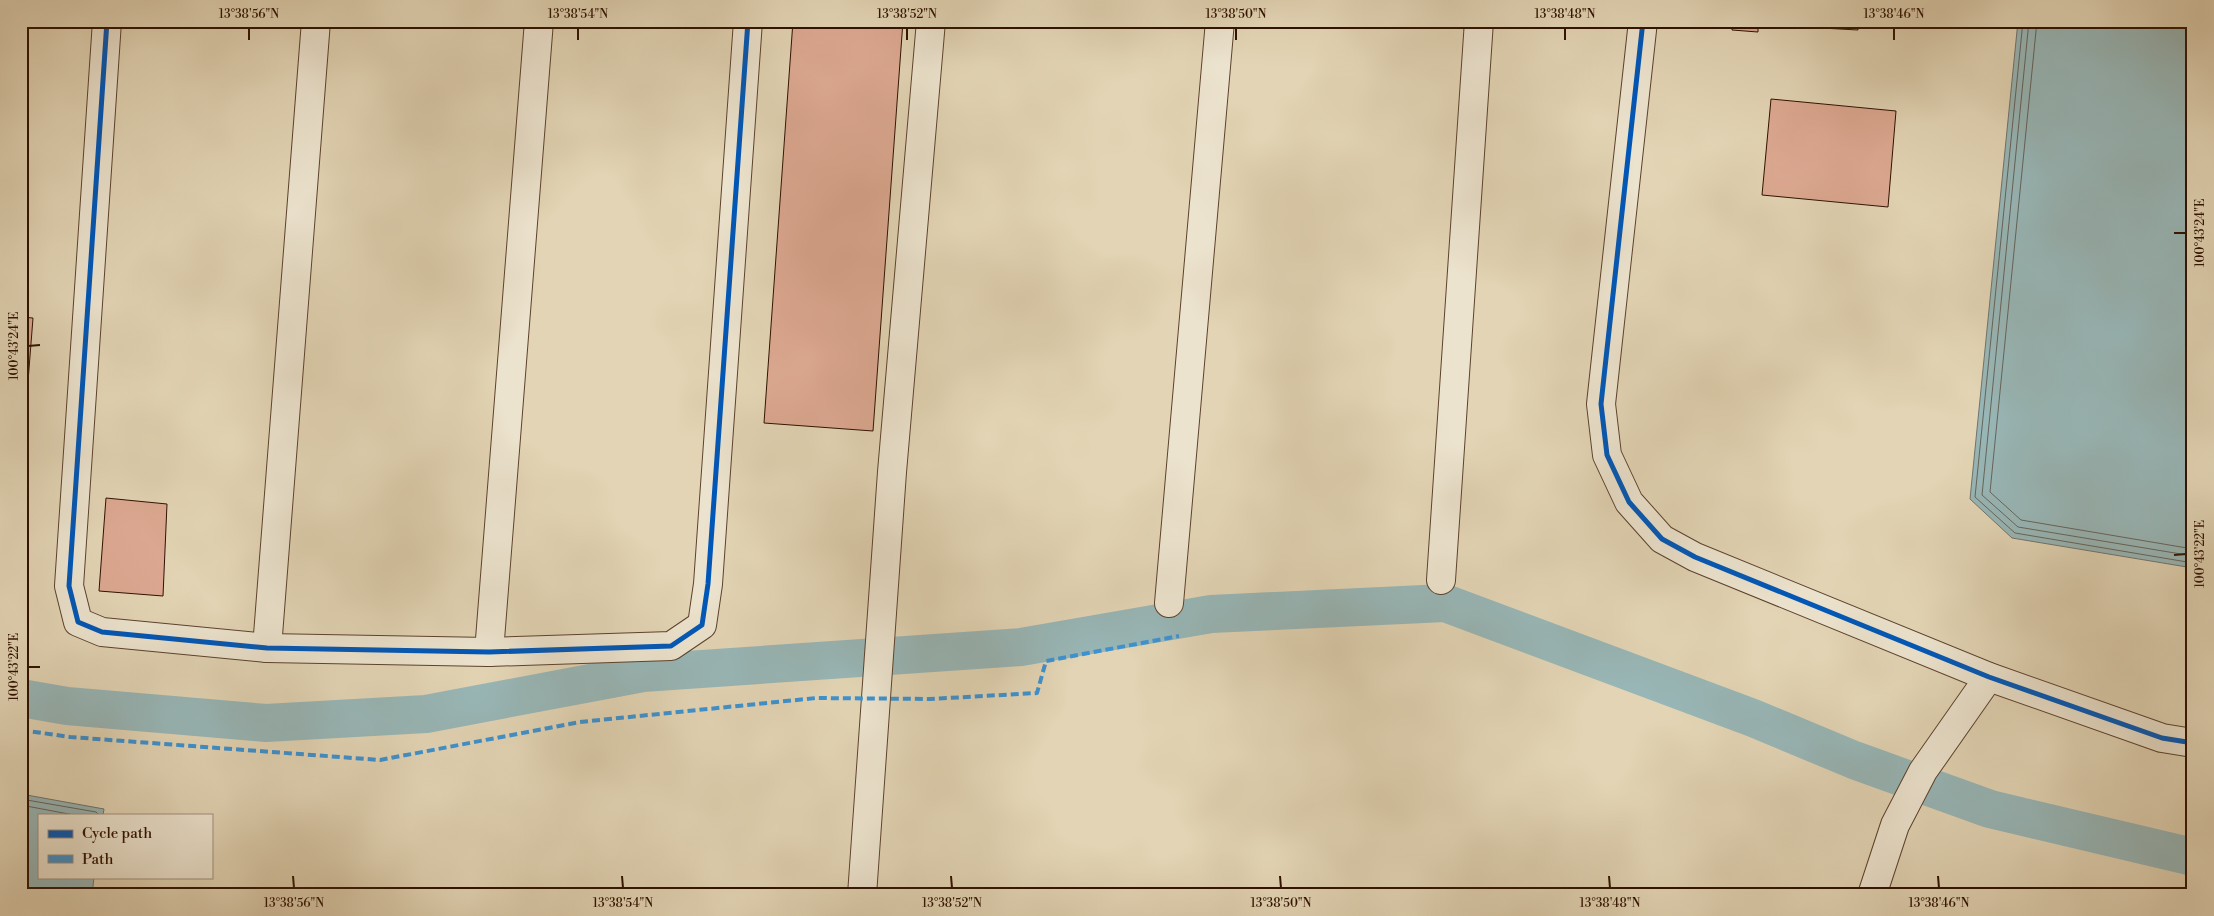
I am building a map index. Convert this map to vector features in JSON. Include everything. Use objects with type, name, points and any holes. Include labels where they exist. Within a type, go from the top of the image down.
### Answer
[{"type":"street","points":[[107,21],[69,586],[78,622],[102,632],[267,648],[488,652],[671,646],[702,625],[708,584],[748,21]]},
{"type":"street","points":[[267,648],[316,21]]},
{"type":"street","points":[[488,652],[539,21]]},
{"type":"street","points":[[862,895],[866,865],[892,472],[931,21]]},
{"type":"street","points":[[1169,603],[1220,21]]},
{"type":"street","points":[[1440,580],[1479,21]]},
{"type":"street","points":[[1643,21],[1601,404],[1608,455],[1629,502],[1662,539],[1695,557],[1989,677],[2162,738],[2193,743]]},
{"type":"street","points":[[1872,895],[1895,825],[1922,771],[1989,677]]},
{"type":"water","points":[[2018,21],[2193,21],[2193,568],[2012,538],[1970,499]]},
{"type":"water","points":[[21,794],[104,809],[103,814],[38,814],[38,878],[94,878],[92,895],[21,895]]},
{"type":"building","points":[[793,21],[903,21],[873,431],[764,423]]},
{"type":"building","points":[[1732,21],[1758,21],[1758,32],[1732,30]]},
{"type":"building","points":[[1786,21],[1858,21],[1858,30],[1785,26]]},
{"type":"building","points":[[1771,99],[1896,111],[1888,207],[1762,195]]},
{"type":"building","points":[[21,317],[33,318],[26,407],[21,406]]},
{"type":"building","points":[[21,425],[27,426],[21,488]]},
{"type":"building","points":[[106,498],[167,504],[163,596],[99,591]]},
{"type":"waterway","points":[[21,698],[67,706],[266,723],[426,714],[643,673],[1021,647],[1211,614],[1445,603],[1753,718],[1854,760],[1990,809],[2193,857]]},
{"type":"marked path","points":[[21,730],[70,737],[380,760],[580,722],[816,698],[930,699],[1037,693],[1046,661],[1179,636]]},
{"type":"cycle path","points":[[107,21],[69,586],[78,622],[102,632],[267,648],[489,652],[671,646],[702,625],[708,584],[748,21]]},
{"type":"cycle path","points":[[1643,21],[1601,404],[1607,455],[1629,502],[1662,539],[1695,557],[1989,677],[2162,738],[2193,743]]}]
